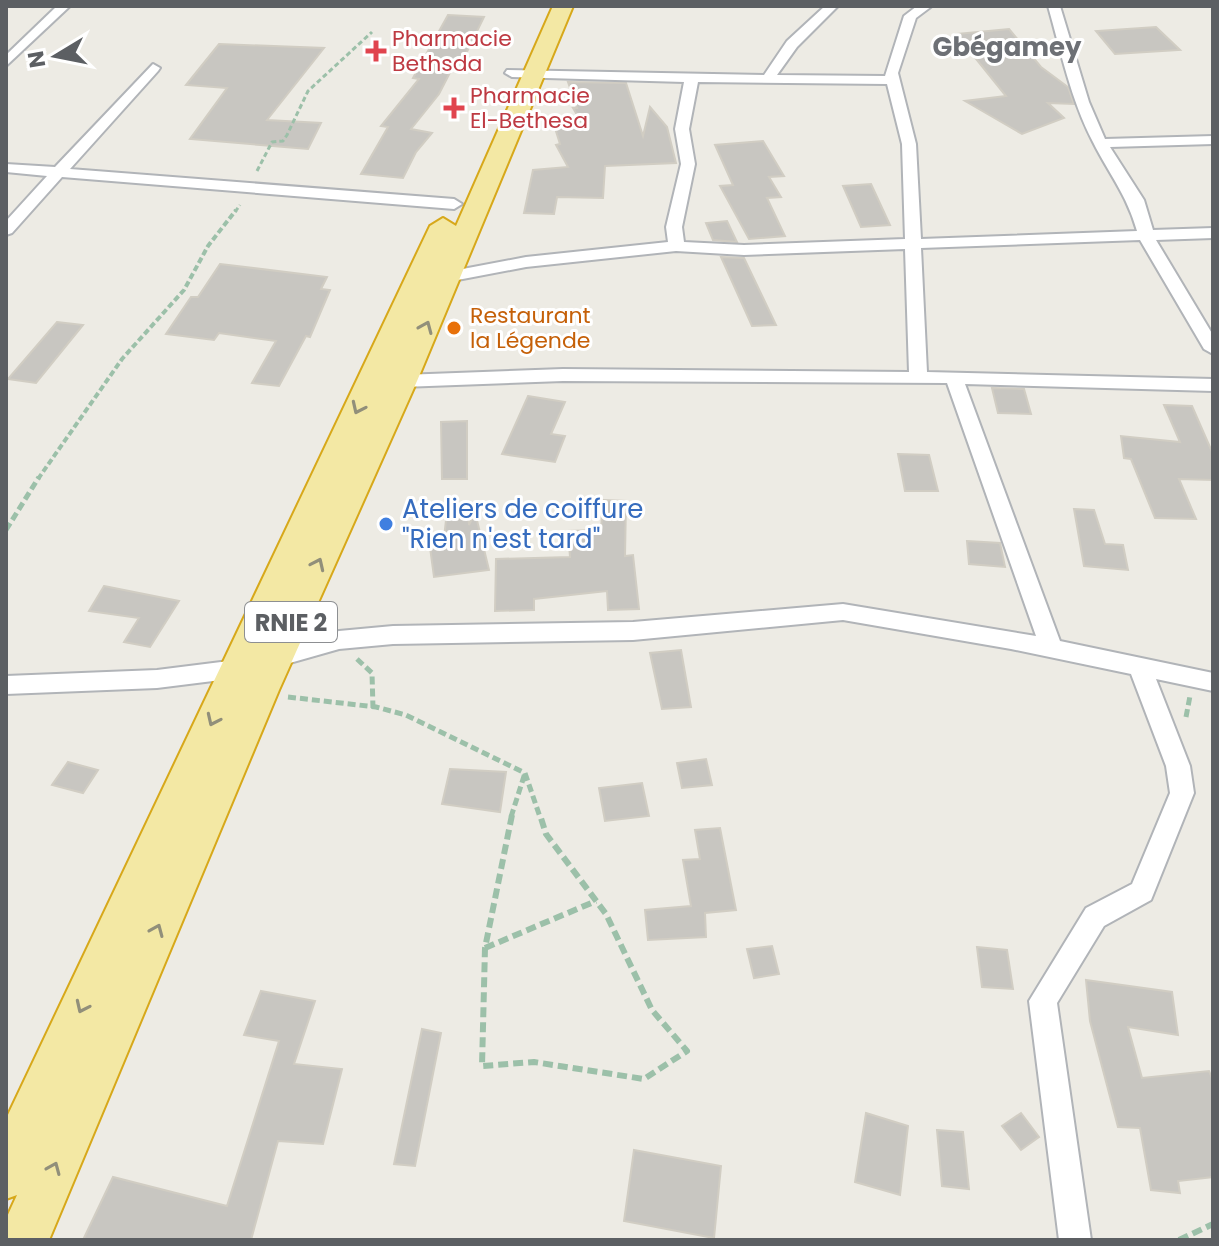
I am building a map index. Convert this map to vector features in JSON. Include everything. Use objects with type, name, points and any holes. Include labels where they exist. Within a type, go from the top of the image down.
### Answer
[{"type":"highway","name":"RNIE 2","points":[[6,1174],[402,381],[447,277],[523,74],[543,6]]},
{"type":"highway","name":"RNIE 2","points":[[23,1240],[454,204],[563,6]]},
{"type":"street","points":[[6,62],[64,6]]},
{"type":"street","points":[[767,80],[800,35],[832,6]]},
{"type":"street","points":[[918,379],[909,144],[891,73],[910,16],[926,6]]},
{"type":"street","points":[[1054,6],[1082,102],[1100,143],[1136,200],[1144,234],[1183,307],[1213,349]]},
{"type":"street","points":[[6,230],[153,68]]},
{"type":"street","points":[[523,74],[892,80]]},
{"type":"street","points":[[676,246],[674,227],[688,164],[682,129],[692,76]]},
{"type":"street","points":[[1100,143],[1213,140]]},
{"type":"street","points":[[6,168],[454,204]]},
{"type":"street","points":[[447,277],[526,262],[676,246],[744,250],[1213,233]]},
{"type":"street","points":[[402,381],[563,375],[1213,385]]},
{"type":"street","points":[[955,380],[1051,648]]},
{"type":"street","points":[[6,685],[257,673],[339,640],[468,632],[633,631],[843,612],[1051,648],[1213,682]]},
{"type":"street","points":[[1075,1240],[1043,1001],[1095,917],[1142,892],[1182,793],[1178,766],[1140,668]]},
{"type":"path","points":[[6,530],[49,461],[122,359],[184,290],[208,246],[251,189],[258,163],[272,142],[283,141],[292,131],[297,110],[306,94],[326,70],[357,49],[372,32]]},
{"type":"path","points":[[339,640],[372,673],[373,708]]},
{"type":"path","points":[[257,673],[311,703],[387,709],[456,736],[525,773],[546,834],[606,914],[652,1010],[687,1051],[644,1079],[534,1062],[482,1066],[485,948],[505,837],[525,773]]},
{"type":"path","points":[[485,948],[596,901]]},
{"type":"path","points":[[1179,1240],[1213,1224]]},
{"type":"building","points":[[448,15],[484,17],[464,58],[458,57],[439,94],[411,129],[432,133],[416,152],[403,178],[361,174],[388,127],[381,126],[419,79],[413,78]]},
{"type":"building","points":[[1156,27],[1180,50],[1115,54],[1096,31]]},
{"type":"building","points":[[1009,29],[1041,67],[1068,87],[1074,104],[1048,103],[1064,118],[1022,134],[965,101],[1006,96],[956,34]]},
{"type":"building","points":[[219,44],[324,48],[267,120],[321,123],[308,149],[190,139],[227,88],[186,85]]},
{"type":"building","points":[[568,82],[626,83],[643,136],[650,107],[667,127],[676,163],[605,166],[603,198],[557,197],[554,214],[524,213],[533,170],[568,167],[556,145],[560,144],[555,128],[583,125],[573,108],[577,108]]},
{"type":"building","points":[[763,141],[784,176],[769,177],[781,197],[767,198],[785,236],[749,239],[720,186],[733,185],[715,145]]},
{"type":"building","points":[[871,184],[890,225],[861,227],[843,186]]},
{"type":"building","points":[[727,221],[737,242],[713,240],[706,223]]},
{"type":"building","points":[[721,257],[744,258],[776,325],[752,326]]},
{"type":"building","points":[[220,264],[327,277],[321,289],[330,290],[310,337],[306,336],[279,386],[252,383],[276,341],[219,333],[214,340],[166,334],[191,297],[198,297]]},
{"type":"building","points":[[57,322],[83,325],[36,383],[8,379]]},
{"type":"building","points":[[992,388],[1024,389],[1031,414],[998,413]]},
{"type":"building","points":[[528,396],[565,402],[551,434],[565,436],[555,462],[502,454]]},
{"type":"building","points":[[1164,405],[1192,406],[1213,454],[1213,480],[1179,479],[1196,519],[1155,518],[1131,459],[1124,458],[1121,436],[1180,442]]},
{"type":"building","points":[[467,421],[467,479],[442,479],[441,422]]},
{"type":"building","points":[[898,454],[929,455],[938,491],[905,491]]},
{"type":"building","points":[[603,500],[626,501],[625,556],[633,555],[639,609],[608,610],[607,591],[534,599],[534,610],[495,611],[496,559],[570,557],[568,531],[601,530]]},
{"type":"building","points":[[468,508],[469,525],[475,512],[489,570],[434,577],[429,540],[444,538],[447,511]]},
{"type":"building","points":[[1074,509],[1094,510],[1105,544],[1123,545],[1128,570],[1084,566]]},
{"type":"building","points":[[967,541],[1000,543],[1005,567],[969,564]]},
{"type":"building","points":[[104,586],[179,601],[150,647],[124,642],[139,618],[89,611]]},
{"type":"building","points":[[681,650],[691,707],[662,709],[650,653]]},
{"type":"building","points":[[706,759],[712,785],[682,788],[677,763]]},
{"type":"building","points":[[68,762],[98,770],[83,793],[52,785]]},
{"type":"building","points":[[450,769],[506,772],[500,812],[442,804]]},
{"type":"building","points":[[642,783],[649,816],[605,821],[599,788]]},
{"type":"building","points":[[720,828],[736,910],[705,913],[706,937],[648,940],[645,910],[691,906],[683,860],[700,859],[695,830]]},
{"type":"building","points":[[772,946],[779,974],[754,978],[747,949]]},
{"type":"building","points":[[977,947],[1007,950],[1013,989],[982,987]]},
{"type":"building","points":[[1086,980],[1172,992],[1178,1035],[1128,1027],[1142,1078],[1209,1071],[1213,1080],[1213,1177],[1178,1181],[1180,1193],[1151,1190],[1140,1128],[1118,1127],[1090,1021]]},
{"type":"building","points":[[261,991],[315,1001],[294,1064],[342,1069],[323,1144],[278,1141],[251,1240],[83,1240],[113,1177],[227,1206],[279,1041],[244,1035]]},
{"type":"building","points":[[422,1029],[441,1033],[415,1166],[394,1164]]},
{"type":"building","points":[[866,1113],[908,1126],[900,1195],[855,1182]]},
{"type":"building","points":[[1021,1113],[1039,1137],[1021,1150],[1002,1126]]},
{"type":"building","points":[[937,1130],[963,1132],[969,1189],[942,1186]]},
{"type":"building","points":[[634,1150],[721,1166],[714,1238],[624,1221]]},
{"type":"place","name":"Pharmacie Bethsda","points":[[376,51]]},
{"type":"place","name":"Pharmacie El-Bethesa","points":[[454,108]]},
{"type":"place","name":"Restaurant la Légende","points":[[454,328]]},
{"type":"place","name":"Ateliers de coiffure \"Rien n'est tard\"","points":[[386,524]]},
{"type":"district","name":"Gbégamey","points":[[1007,47]]}]
